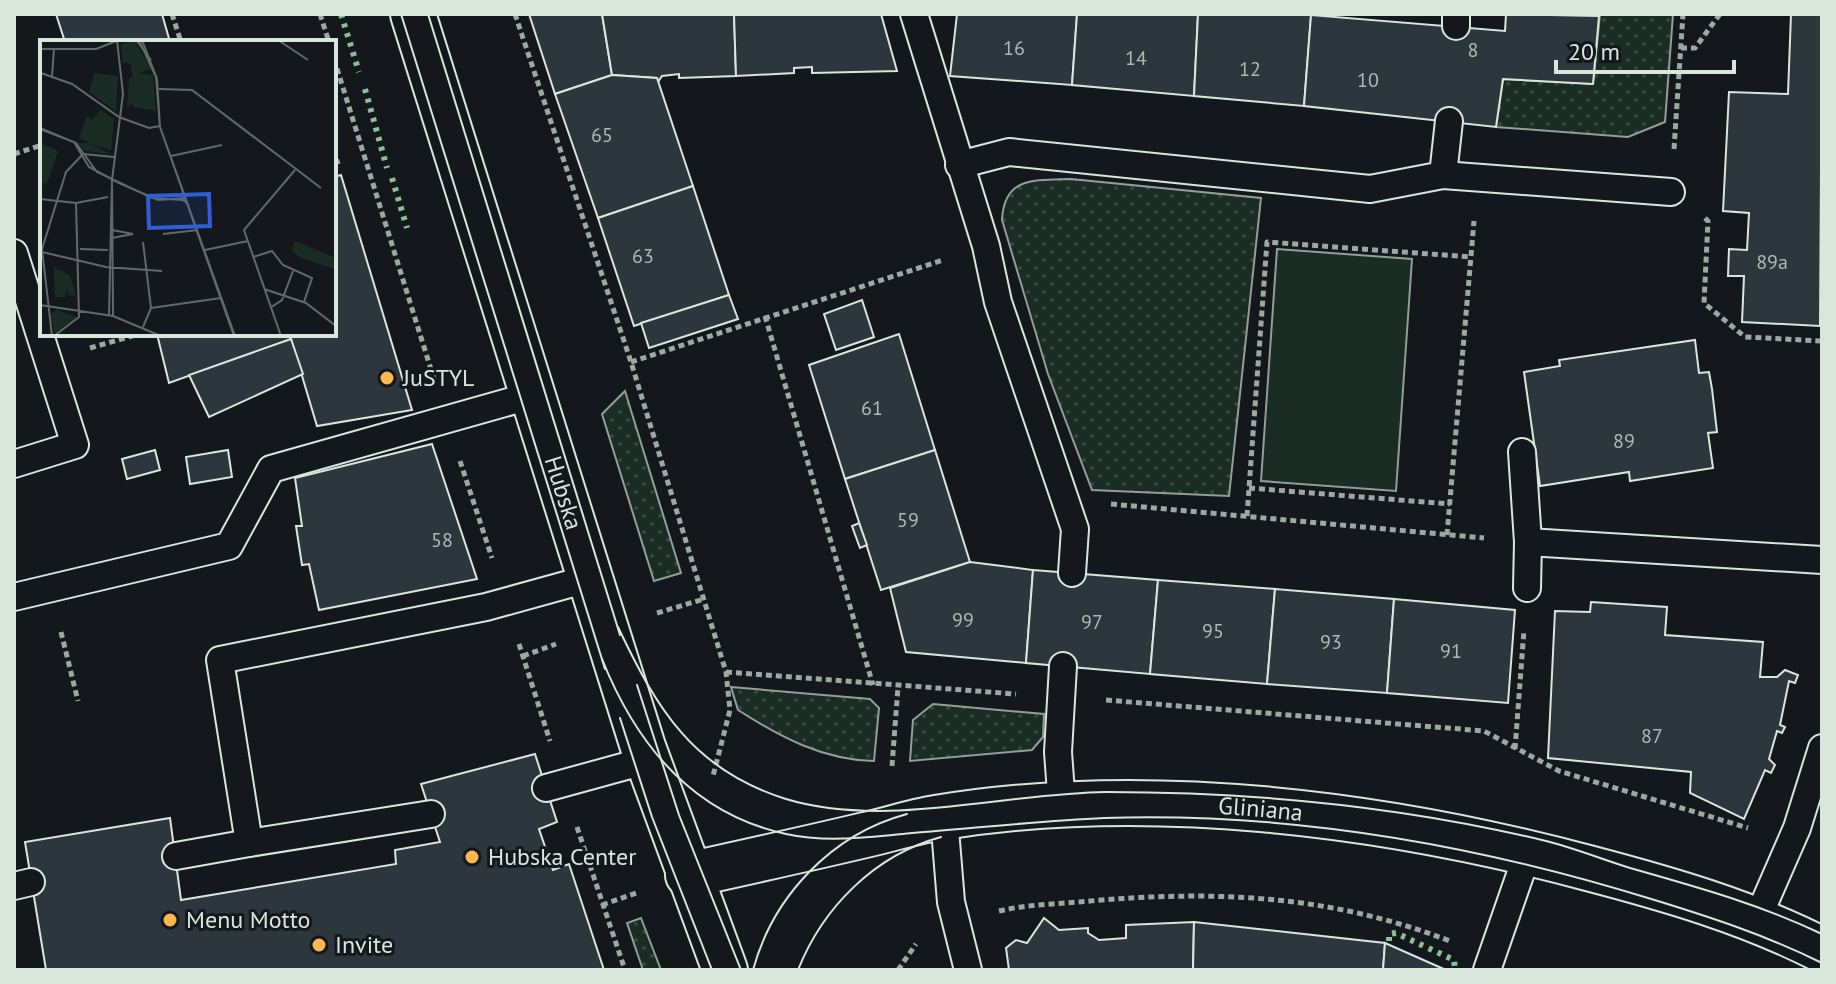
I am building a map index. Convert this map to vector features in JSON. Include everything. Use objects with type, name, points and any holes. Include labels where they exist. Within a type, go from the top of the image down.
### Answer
[{"type":"street","name":"Hubska","points":[[413,14],[493,278],[648,760],[725,970]]},
{"type":"street","name":"Gliniana","points":[[688,875],[944,817],[1062,806],[1218,807],[1328,815],[1435,831],[1528,852],[1682,893],[1822,950]]},
{"type":"lane","points":[[914,14],[986,246],[998,302],[1075,529],[1072,573]]},
{"type":"lane","points":[[1443,175],[1449,121]]},
{"type":"lane","points":[[959,165],[1009,152],[1370,189],[1443,175],[1671,192]]},
{"type":"lane","points":[[14,253],[40,335]]},
{"type":"lane","points":[[14,464],[75,445],[40,336]]},
{"type":"lane","points":[[14,597],[229,546],[271,469],[533,395]]},
{"type":"lane","points":[[1522,452],[1528,542],[1527,588]]},
{"type":"lane","points":[[1528,542],[1822,560]]},
{"type":"lane","points":[[249,843],[220,660],[506,601],[591,578]]},
{"type":"lane","points":[[1062,806],[1058,752],[1063,666]]},
{"type":"lane","points":[[1756,922],[1797,828],[1822,748]]},
{"type":"lane","points":[[555,786],[648,760]]},
{"type":"lane","points":[[176,856],[431,814]]},
{"type":"lane","points":[[944,817],[951,902],[968,970]]},
{"type":"lane","points":[[1489,964],[1507,903],[1528,852]]},
{"type":"path","points":[[172,14],[180,40]]},
{"type":"path","points":[[320,14],[328,40]]},
{"type":"path","points":[[515,14],[631,362],[726,672],[730,710]]},
{"type":"path","points":[[1683,14],[1671,192],[1708,221],[1704,303],[1745,337],[1822,341]]},
{"type":"path","points":[[1681,48],[1695,48],[1720,14]]},
{"type":"path","points":[[336,65],[523,656],[555,786],[625,970]]},
{"type":"path","points":[[14,154],[40,146]]},
{"type":"path","points":[[1447,535],[1478,179]]},
{"type":"path","points":[[1247,516],[1267,242],[1471,257]]},
{"type":"path","points":[[631,362],[986,246]]},
{"type":"path","points":[[765,316],[873,685]]},
{"type":"path","points":[[1249,488],[1450,504]]},
{"type":"path","points":[[1064,499],[1528,542]]},
{"type":"path","points":[[1515,749],[1527,588]]},
{"type":"path","points":[[51,589],[78,701]]},
{"type":"path","points":[[661,612],[704,599]]},
{"type":"path","points":[[523,656],[554,645]]},
{"type":"path","points":[[726,672],[1484,731],[1559,771],[1753,830],[1797,828]]},
{"type":"path","points":[[892,766],[898,687]]},
{"type":"path","points":[[1010,908],[1153,895],[1269,896],[1394,920],[1489,964]]},
{"type":"green space","points":[[1600,14],[1673,14],[1665,122],[1628,137],[1496,127],[1503,79],[1593,84]]},
{"type":"green space","points":[[1071,179],[1261,198],[1229,496],[1092,490],[1048,374],[1002,220],[1004,206],[1015,188],[1034,181]]},
{"type":"green space","points":[[1277,249],[1412,259],[1396,491],[1261,481]]},
{"type":"green space","points":[[625,391],[681,573],[654,581],[602,414]]},
{"type":"green space","points":[[731,687],[870,699],[879,708],[874,761],[820,752],[786,738],[738,710]]},
{"type":"green space","points":[[933,704],[1044,714],[1043,737],[1032,750],[910,761],[913,720]]},
{"type":"green space","points":[[641,918],[661,970],[643,970],[627,923]]},
{"type":"building","points":[[56,14],[162,14],[169,40],[64,40]]},
{"type":"building","points":[[529,14],[602,14],[612,75],[555,94]]},
{"type":"building","points":[[602,14],[734,14],[736,76],[679,78],[679,74],[662,76],[658,82],[657,78],[612,75]]},
{"type":"building","points":[[734,14],[881,14],[897,71],[812,73],[812,67],[794,68],[794,73],[736,76]]},
{"type":"building","points":[[957,14],[1077,14],[1072,85],[950,76]]},
{"type":"building","points":[[1077,14],[1198,14],[1194,96],[1072,85]]},
{"type":"building","points":[[1198,14],[1311,15],[1304,106],[1194,96]]},
{"type":"building","points":[[1506,14],[1599,16],[1593,84],[1503,79],[1496,127],[1304,106],[1311,15],[1505,31]]},
{"type":"building","points":[[1791,14],[1822,14],[1820,326],[1742,322],[1744,276],[1728,276],[1729,249],[1747,250],[1749,213],[1723,211],[1729,92],[1788,94]]},
{"type":"building","points":[[612,75],[657,78],[693,186],[598,218],[555,94]]},
{"type":"building","points":[[341,175],[412,410],[317,426],[291,339],[169,383],[157,336],[336,336],[336,176]]},
{"type":"building","points":[[693,186],[729,295],[634,326],[598,218]]},
{"type":"building","points":[[729,295],[738,319],[649,348],[641,323]]},
{"type":"building","points":[[862,300],[874,337],[836,350],[824,314]]},
{"type":"building","points":[[899,334],[935,450],[845,479],[809,365]]},
{"type":"building","points":[[291,339],[303,374],[209,417],[189,375]]},
{"type":"building","points":[[1695,340],[1699,373],[1709,372],[1712,389],[1717,432],[1708,433],[1713,468],[1630,481],[1629,472],[1540,486],[1524,372],[1560,366],[1559,360]]},
{"type":"building","points":[[432,444],[477,579],[319,610],[309,564],[302,565],[296,526],[302,526],[295,478]]},
{"type":"building","points":[[155,450],[160,470],[127,479],[122,459]]},
{"type":"building","points":[[228,450],[232,477],[190,484],[186,457]]},
{"type":"building","points":[[935,450],[970,562],[881,590],[845,479]]},
{"type":"building","points":[[859,523],[867,545],[860,548],[852,526]]},
{"type":"building","points":[[970,562],[1033,570],[1026,663],[906,652],[890,588]]},
{"type":"building","points":[[1033,570],[1158,580],[1150,674],[1026,663]]},
{"type":"building","points":[[1158,580],[1275,589],[1267,684],[1150,674]]},
{"type":"building","points":[[1275,589],[1394,599],[1387,693],[1267,684]]},
{"type":"building","points":[[1394,599],[1515,610],[1508,703],[1387,693]]},
{"type":"building","points":[[1591,602],[1667,607],[1665,635],[1763,642],[1760,677],[1777,677],[1785,670],[1798,675],[1795,683],[1789,681],[1780,725],[1785,727],[1782,733],[1777,731],[1769,759],[1775,765],[1771,773],[1765,770],[1744,819],[1690,793],[1691,772],[1548,758],[1555,611],[1590,612]]},
{"type":"building","name":"Hubska Center","points":[[535,754],[557,822],[539,829],[553,870],[569,864],[604,970],[46,970],[25,842],[170,818],[181,900],[396,864],[395,850],[440,842],[421,784]]},
{"type":"building","points":[[1044,918],[1059,930],[1088,928],[1088,933],[1099,940],[1126,938],[1126,925],[1194,922],[1193,970],[1009,970],[1006,948],[1016,940],[1027,943]]},
{"type":"building","points":[[1194,922],[1385,943],[1383,970],[1193,970]]},
{"type":"building","points":[[1385,943],[1446,970],[1383,970]]},
{"type":"tram line","points":[[401,14],[605,669]]},
{"type":"tram line","points":[[428,14],[620,635]]},
{"type":"tram line","points":[[618,627],[648,684],[682,733],[726,771],[754,787],[786,799],[863,811],[945,807],[1067,794],[1161,793],[1271,798],[1380,810],[1488,828],[1553,843],[1728,897],[1822,934]]},
{"type":"tram line","points":[[602,659],[632,719],[672,771],[723,810],[753,824],[786,834],[849,838],[1104,818],[1242,820],[1311,826],[1447,847],[1582,879],[1736,927],[1822,963]]},
{"type":"tram line","points":[[637,685],[679,815],[741,970]]},
{"type":"tram line","points":[[620,718],[652,817],[712,970]]},
{"type":"tram line","points":[[753,970],[775,917],[809,872],[854,836],[907,814]]},
{"type":"tram line","points":[[798,970],[822,925],[854,887],[894,857],[941,837]]},
{"type":"hedge","points":[[341,14],[359,72]]},
{"type":"hedge","points":[[365,89],[387,168]]},
{"type":"hedge","points":[[392,178],[407,228]]},
{"type":"hedge","points":[[1389,941],[1389,934],[1396,933],[1454,960],[1455,969]]},
{"type":"place","name":"JuSTYL","points":[[387,378]]},
{"type":"place","name":"Hubska Center","points":[[472,857]]},
{"type":"place","name":"Menu Motto","points":[[170,920]]},
{"type":"place","name":"Invite","points":[[319,945]]}]
